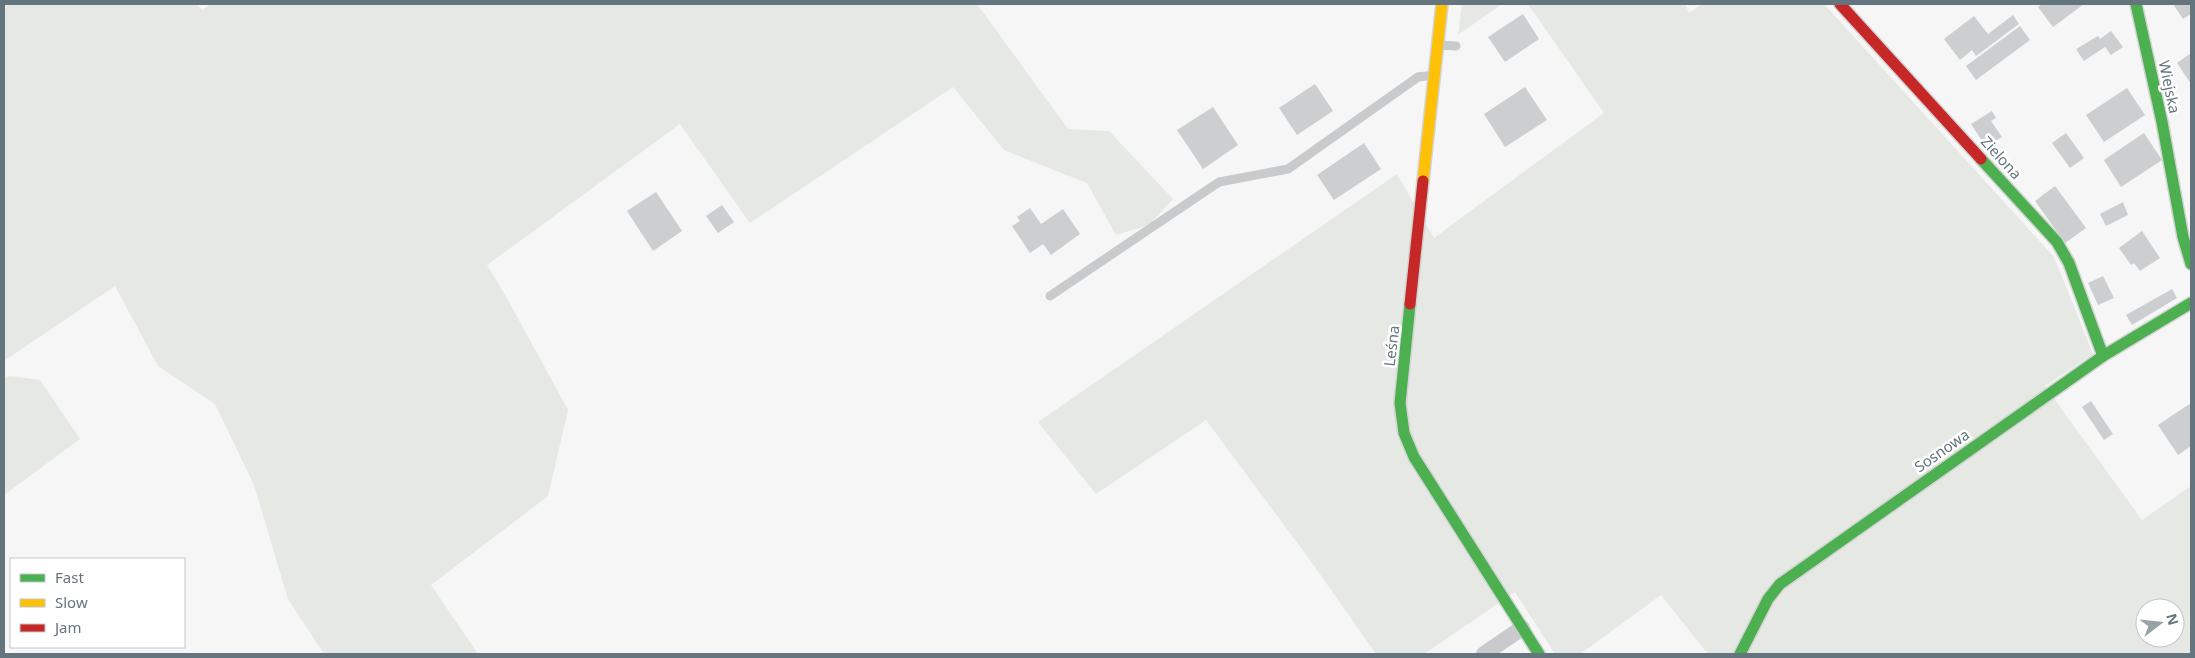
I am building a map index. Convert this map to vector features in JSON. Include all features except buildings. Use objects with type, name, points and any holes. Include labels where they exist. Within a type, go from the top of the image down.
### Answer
[{"type":"street","name":"Leśna","points":[[1442,4],[1400,403],[1404,433],[1414,457],[1539,654]]},
{"type":"street","name":"Zielona","points":[[1840,4],[2057,242],[2069,264],[2103,356]]},
{"type":"street","name":"Wiejska","points":[[2136,4],[2162,122],[2183,237],[2191,264]]},
{"type":"street","name":"Sosnowa","points":[[1740,654],[1768,600],[1780,584],[2103,356],[2191,303]]},
{"type":"street","points":[[1484,654],[1522,628]]},
{"type":"lane","points":[[1438,45],[1456,46]]},
{"type":"lane","points":[[1050,296],[1219,182],[1288,169],[1418,77],[1434,75]]},
{"type":"shaded area","points":[[4,4],[197,4],[202,10],[211,4],[977,4],[1068,129],[1109,131],[1173,199],[1149,225],[1116,235],[1087,183],[1004,150],[953,87],[750,223],[680,124],[487,265],[568,410],[548,496],[431,585],[478,654],[324,654],[288,599],[254,485],[215,404],[158,366],[115,286],[4,361]]},
{"type":"shaded area","points":[[1462,4],[1502,4],[1458,35]]},
{"type":"shaded area","points":[[1528,4],[1685,4],[1689,13],[1702,4],[1824,4],[2054,257],[2093,354],[2045,386],[2142,520],[2191,486],[2191,654],[1708,654],[1661,595],[1580,654],[1555,654],[1515,592],[1424,654],[1376,654],[1310,560],[1206,420],[1096,494],[1038,422],[1397,174],[1434,238],[1604,113]]},
{"type":"shaded area","points":[[10,376],[40,380],[80,439],[4,495],[4,378]]},
{"type":"traffic: fast","points":[[2136,4],[2162,122],[2183,237],[2191,264]]},
{"type":"traffic: fast","points":[[1981,159],[2057,242],[2069,263],[2103,356]]},
{"type":"traffic: fast","points":[[1740,654],[1768,599],[1780,584],[2103,356],[2191,303]]},
{"type":"traffic: fast","points":[[1410,304],[1400,403],[1404,433],[1414,457],[1539,654]]},
{"type":"traffic: slow","points":[[1423,181],[1442,4]]},
{"type":"traffic: jam","points":[[1840,4],[1981,159]]},
{"type":"traffic: jam","points":[[1410,304],[1423,181]]}]
